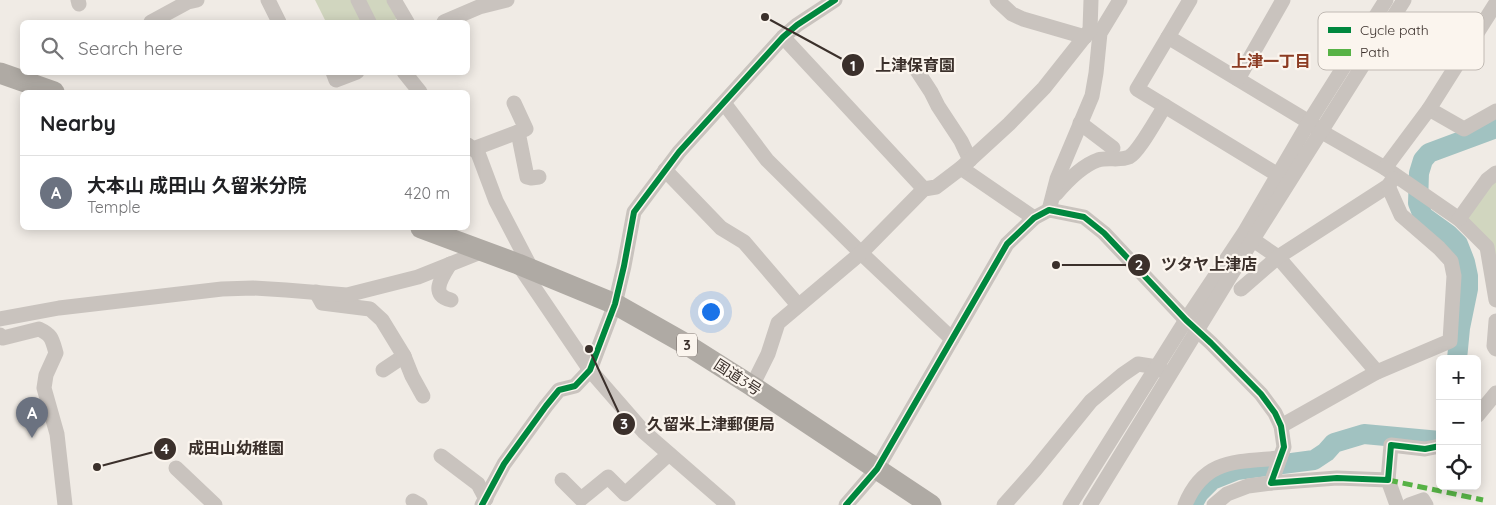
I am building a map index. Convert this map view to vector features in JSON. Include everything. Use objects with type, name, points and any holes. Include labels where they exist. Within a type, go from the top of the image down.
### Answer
[{"type":"highway","points":[[10,75],[49,90]]},
{"type":"highway","name":"国道3号","points":[[426,230],[525,267],[614,304],[684,343],[752,386],[931,505]]},
{"type":"street","points":[[155,20],[188,2],[197,0]]},
{"type":"street","points":[[268,0],[278,20]]},
{"type":"street","points":[[358,0],[368,20]]},
{"type":"street","points":[[394,0],[406,20]]},
{"type":"street","points":[[449,20],[479,7],[507,0]]},
{"type":"street","points":[[484,502],[504,464],[546,406],[559,390],[575,386],[590,370],[614,304],[624,266],[634,212],[679,152],[783,37],[797,25],[835,0]]},
{"type":"street","points":[[998,0],[1012,14],[1092,33]]},
{"type":"street","points":[[1051,203],[1057,179],[1092,96],[1096,73],[1091,0]]},
{"type":"street","points":[[752,386],[768,354],[778,323],[860,253],[924,189],[936,187],[966,164],[1009,124],[1044,88],[1120,0]]},
{"type":"street","points":[[1190,0],[1137,89],[1278,175]]},
{"type":"street","points":[[1238,79],[1283,0]]},
{"type":"street","points":[[1378,12],[1386,0]]},
{"type":"street","points":[[1397,12],[1404,0]]},
{"type":"street","points":[[1484,22],[1496,3]]},
{"type":"street","points":[[783,37],[924,189]]},
{"type":"street","points":[[1168,37],[1309,122],[1390,176],[1428,196],[1459,219],[1487,247],[1496,300]]},
{"type":"street","points":[[914,66],[961,141],[966,164],[1034,218]]},
{"type":"street","points":[[1248,236],[1278,175],[1342,70]]},
{"type":"street","points":[[1070,505],[1163,371],[1248,236],[1322,132],[1361,70]]},
{"type":"street","points":[[1241,289],[1278,257],[1390,176],[1454,70]]},
{"type":"street","points":[[334,75],[336,80],[349,75]]},
{"type":"street","points":[[406,75],[418,90]]},
{"type":"street","points":[[470,147],[526,129],[514,103]]},
{"type":"street","points":[[724,103],[767,160],[860,253],[952,339]]},
{"type":"street","points":[[846,505],[877,469],[1006,244],[1051,203],[1070,178],[1087,166],[1099,160],[1131,156],[1139,147],[1165,106]]},
{"type":"street","points":[[1429,109],[1464,129],[1496,112]]},
{"type":"street","points":[[1080,123],[1112,148]]},
{"type":"street","points":[[518,132],[526,177],[539,177]]},
{"type":"street","points":[[470,147],[478,153],[496,201],[525,267],[590,370],[644,432],[728,505]]},
{"type":"street","points":[[665,170],[720,228],[744,242],[798,305]]},
{"type":"street","points":[[1459,219],[1487,180],[1496,172]]},
{"type":"street","points":[[1281,426],[1377,372],[1450,341],[1454,276],[1451,261],[1401,215],[1390,176]]},
{"type":"street","points":[[1051,203],[1084,217],[1104,233],[1261,394],[1275,413],[1281,426],[1284,448],[1271,483]]},
{"type":"street","points":[[1248,236],[1278,257],[1377,372]]},
{"type":"street","points":[[0,319],[59,308],[222,289],[253,288],[347,295],[418,277],[483,251]]},
{"type":"street","points":[[450,264],[439,283],[439,293],[443,298],[451,300]]},
{"type":"street","points":[[316,292],[322,303],[370,309],[382,320],[404,356],[423,396]]},
{"type":"street","points":[[1496,321],[1494,346],[1496,349]]},
{"type":"street","points":[[0,335],[3,338],[39,329],[49,334],[53,341],[56,353],[46,375],[44,388],[57,434],[65,505]]},
{"type":"street","points":[[382,370],[404,356]]},
{"type":"street","points":[[1004,505],[1036,470],[1091,401],[1138,364],[1163,371]]},
{"type":"street","points":[[1090,505],[1163,371]]},
{"type":"street","points":[[1481,411],[1496,392]]},
{"type":"street","points":[[1397,505],[1388,480],[1391,445],[1425,449],[1436,447]]},
{"type":"street","points":[[562,480],[581,499],[608,476],[625,494],[669,454]]},
{"type":"street","points":[[441,456],[478,484],[484,502]]},
{"type":"street","points":[[1185,505],[1197,483],[1212,470],[1230,462],[1280,458]]},
{"type":"street","points":[[176,468],[215,505]]},
{"type":"street","points":[[1214,505],[1227,494],[1248,486],[1337,478],[1388,480]]},
{"type":"street","points":[[1409,505],[1423,500],[1426,505]]},
{"type":"green space","points":[[315,0],[397,0],[407,16],[394,20],[325,20]]},
{"type":"green space","points":[[1496,173],[1496,300],[1487,247],[1459,219]]},
{"type":"waterway","points":[[1457,355],[1460,328],[1468,289],[1468,276],[1458,244],[1448,234],[1423,216],[1418,203],[1419,173],[1423,160],[1429,153],[1496,128]]},
{"type":"waterway","points":[[1192,505],[1199,493],[1212,480],[1237,470],[1314,460],[1326,452],[1334,443],[1364,434],[1436,441]]},
{"type":"marked path","points":[[1388,480],[1483,500]]},
{"type":"cycle path","points":[[482,505],[504,464],[546,406],[559,390],[575,386],[590,370],[615,304],[634,212],[679,152],[783,37],[797,25],[835,0]]},
{"type":"cycle path","points":[[846,505],[877,469],[1007,244],[1034,218],[1049,210],[1084,217],[1104,233],[1186,320],[1261,394],[1275,413],[1281,426],[1284,447],[1271,483],[1337,478],[1388,480],[1391,445],[1425,449],[1436,447]]},
{"type":"place","name":"上津保育園","points":[[765,17]]},
{"type":"place","name":"ツタヤ上津店","points":[[1056,265]]},
{"type":"place","name":"久留米上津郵便局","points":[[589,349]]},
{"type":"place","name":"大本山 成田山 久留米分院","points":[[32,438]]},
{"type":"place","name":"成田山幼稚園","points":[[97,467]]},
{"type":"district","name":"上津一丁目","points":[[1271,61]]}]
